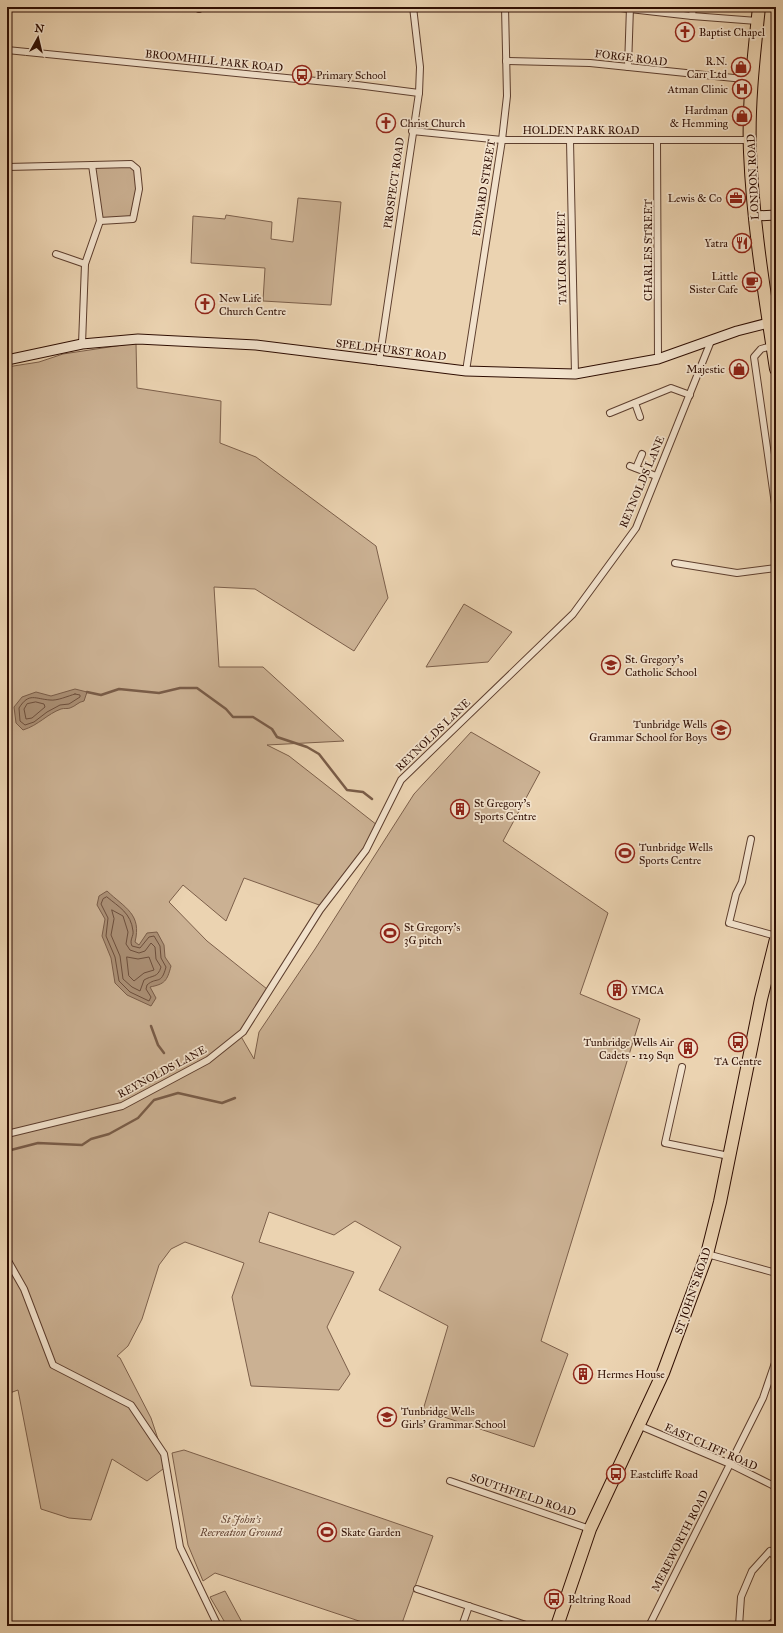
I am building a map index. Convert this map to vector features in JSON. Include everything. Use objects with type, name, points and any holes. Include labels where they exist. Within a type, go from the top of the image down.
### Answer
[{"type":"highway","name":"LONDON ROAD","points":[[759,7],[750,140],[755,216],[768,323]]},
{"type":"highway","points":[[768,323],[776,369]]},
{"type":"highway","name":"ST JOHN'S ROAD","points":[[557,1626],[590,1529],[663,1373],[707,1254],[729,1156],[747,1060],[776,939]]},
{"type":"street","name":"PROSPECT ROAD","points":[[378,362],[419,93],[420,68],[413,7]]},
{"type":"street","name":"EDWARD STREET","points":[[466,371],[502,140],[507,96],[506,7]]},
{"type":"street","points":[[612,7],[692,16],[757,21]]},
{"type":"street","points":[[692,16],[693,7]]},
{"type":"street","points":[[628,67],[630,8]]},
{"type":"street","name":"BROOMHILL PARK ROAD","points":[[7,50],[358,85],[419,93]]},
{"type":"street","name":"FORGE ROAD","points":[[506,61],[590,63],[753,80]]},
{"type":"street","name":"HOLDEN PARK ROAD","points":[[412,131],[502,140],[750,140]]},
{"type":"street","name":"CHARLES STREET","points":[[657,140],[658,359]]},
{"type":"street","name":"TAYLOR STREET","points":[[570,141],[575,374]]},
{"type":"street","points":[[7,167],[131,164],[137,169],[139,189],[133,219],[100,221]]},
{"type":"street","points":[[82,344],[85,264],[100,221],[92,165]]},
{"type":"street","points":[[755,216],[776,215]]},
{"type":"street","points":[[56,254],[85,264]]},
{"type":"street","name":"SPELDHURST ROAD","points":[[7,360],[82,344],[138,339],[256,345],[378,362],[466,371],[575,374],[658,359],[768,323]]},
{"type":"street","name":"REYNOLDS LANE","points":[[7,1134],[122,1106],[208,1060],[244,1032],[320,910],[366,850],[401,780],[572,614],[636,528],[711,341]]},
{"type":"street","points":[[772,346],[761,349],[754,357],[776,511]]},
{"type":"street","points":[[610,413],[671,388],[690,395]]},
{"type":"street","points":[[635,403],[640,417]]},
{"type":"street","points":[[642,454],[633,467],[656,476]]},
{"type":"street","points":[[675,562],[737,573],[776,568]]},
{"type":"street","points":[[751,839],[742,882],[736,894],[729,923],[776,936]]},
{"type":"street","points":[[682,1067],[665,1143],[729,1156]]},
{"type":"street","points":[[707,1254],[776,1273]]},
{"type":"street","points":[[7,1259],[24,1288],[53,1366],[131,1405],[164,1454],[180,1547],[218,1626]]},
{"type":"street","name":"MEREWORTH ROAD","points":[[649,1626],[763,1398],[776,1360]]},
{"type":"street","name":"EAST CLIFF ROAD","points":[[638,1426],[730,1464],[776,1487]]},
{"type":"street","name":"SOUTHFIELD ROAD","points":[[450,1481],[590,1529]]},
{"type":"street","points":[[739,1626],[741,1597],[752,1571],[770,1551],[776,1558]]},
{"type":"street","points":[[417,1589],[529,1626]]},
{"type":"street","points":[[462,1626],[469,1606]]},
{"type":"street","points":[[768,1626],[776,1620]]},
{"type":"green space","points":[[131,164],[137,169],[139,189],[133,219],[100,221],[92,165]]},
{"type":"green space","points":[[298,198],[341,202],[331,305],[263,301],[265,268],[191,263],[193,216],[225,219],[226,215],[272,222],[271,239],[293,242]]},
{"type":"green space","points":[[136,343],[137,388],[221,401],[220,443],[256,457],[376,546],[388,598],[354,651],[255,589],[214,587],[219,667],[263,667],[344,741],[267,745],[289,756],[377,825],[365,849],[322,906],[244,878],[226,921],[183,885],[169,902],[207,941],[267,989],[239,1033],[254,1059],[259,1032],[315,949],[414,794],[471,732],[540,772],[503,841],[608,913],[580,994],[640,1019],[541,1341],[568,1354],[534,1447],[423,1410],[448,1326],[379,1290],[401,1247],[355,1221],[334,1235],[269,1212],[259,1242],[354,1272],[327,1327],[350,1374],[339,1390],[251,1386],[232,1297],[244,1263],[185,1242],[171,1249],[159,1265],[142,1319],[128,1346],[117,1356],[120,1358],[151,1418],[167,1466],[147,1481],[112,1459],[91,1520],[69,1518],[41,1509],[18,1390],[7,1394],[7,367],[39,362],[63,354]]},
{"type":"green space","points":[[464,604],[512,632],[488,662],[426,667]]},
{"type":"green space","name":"St John's Recreation Ground","points":[[184,1450],[433,1536],[401,1626],[374,1626],[215,1573],[203,1581],[188,1545],[172,1453]]},
{"type":"green space","points":[[225,1591],[244,1626],[227,1626],[210,1597]]},
{"type":"water","points":[[75,689],[87,692],[84,701],[70,708],[56,711],[29,728],[23,730],[16,723],[14,707],[22,697],[36,692],[51,696]]},
{"type":"water","points":[[107,891],[126,907],[134,918],[137,932],[135,942],[139,945],[147,933],[157,932],[164,945],[165,957],[171,966],[165,981],[159,985],[150,987],[156,998],[151,1006],[127,995],[115,983],[111,958],[102,936],[105,919],[97,905],[99,896]]},
{"type":"waterway","points":[[87,692],[101,695],[119,689],[159,693],[180,688],[197,688],[226,709],[233,717],[253,717],[272,729],[277,737],[307,747],[319,754],[347,790],[363,792],[372,799]]},
{"type":"waterway","points":[[151,1026],[158,1045],[164,1053]]},
{"type":"waterway","points":[[7,1151],[38,1143],[82,1145],[91,1139],[109,1134],[138,1118],[154,1100],[178,1093],[222,1103],[235,1098]]},
{"type":"place","name":"Baptist Chapel","points":[[685,32]]},
{"type":"place","name":"R.N. Carr Ltd","points":[[741,67]]},
{"type":"place","name":"Primary School","points":[[302,75]]},
{"type":"place","name":"Atman Clinic","points":[[742,89]]},
{"type":"place","name":"Hardman & Hemming","points":[[742,116]]},
{"type":"place","name":"Christ Church","points":[[386,123]]},
{"type":"place","name":"Lewis & Co","points":[[736,198]]},
{"type":"place","name":"Yatra","points":[[742,243]]},
{"type":"place","name":"Little Sister Cafe","points":[[752,282]]},
{"type":"place","name":"New Life Church Centre","points":[[205,304]]},
{"type":"place","name":"Majestic","points":[[739,369]]},
{"type":"place","name":"St. Gregory's Catholic School","points":[[611,665]]},
{"type":"place","name":"Tunbridge Wells Grammar School for Boys","points":[[721,730]]},
{"type":"place","name":"St Gregory's Sports Centre","points":[[460,809]]},
{"type":"place","name":"Tunbridge Wells Sports Centre","points":[[625,853]]},
{"type":"place","name":"St Gregory's 3G pitch","points":[[390,933]]},
{"type":"place","name":"YMCA","points":[[617,990]]},
{"type":"place","name":"TA Centre","points":[[738,1042]]},
{"type":"place","name":"Tunbridge Wells Air Cadets - 129 Sqn","points":[[688,1048]]},
{"type":"place","name":"Hermes House","points":[[583,1374]]},
{"type":"place","name":"Tunbridge Wells Girls' Grammar School","points":[[387,1417]]},
{"type":"place","name":"Eastcliffe Road","points":[[616,1474]]},
{"type":"place","name":"Skate Garden","points":[[327,1532]]},
{"type":"place","name":"Beltring Road","points":[[554,1599]]}]
